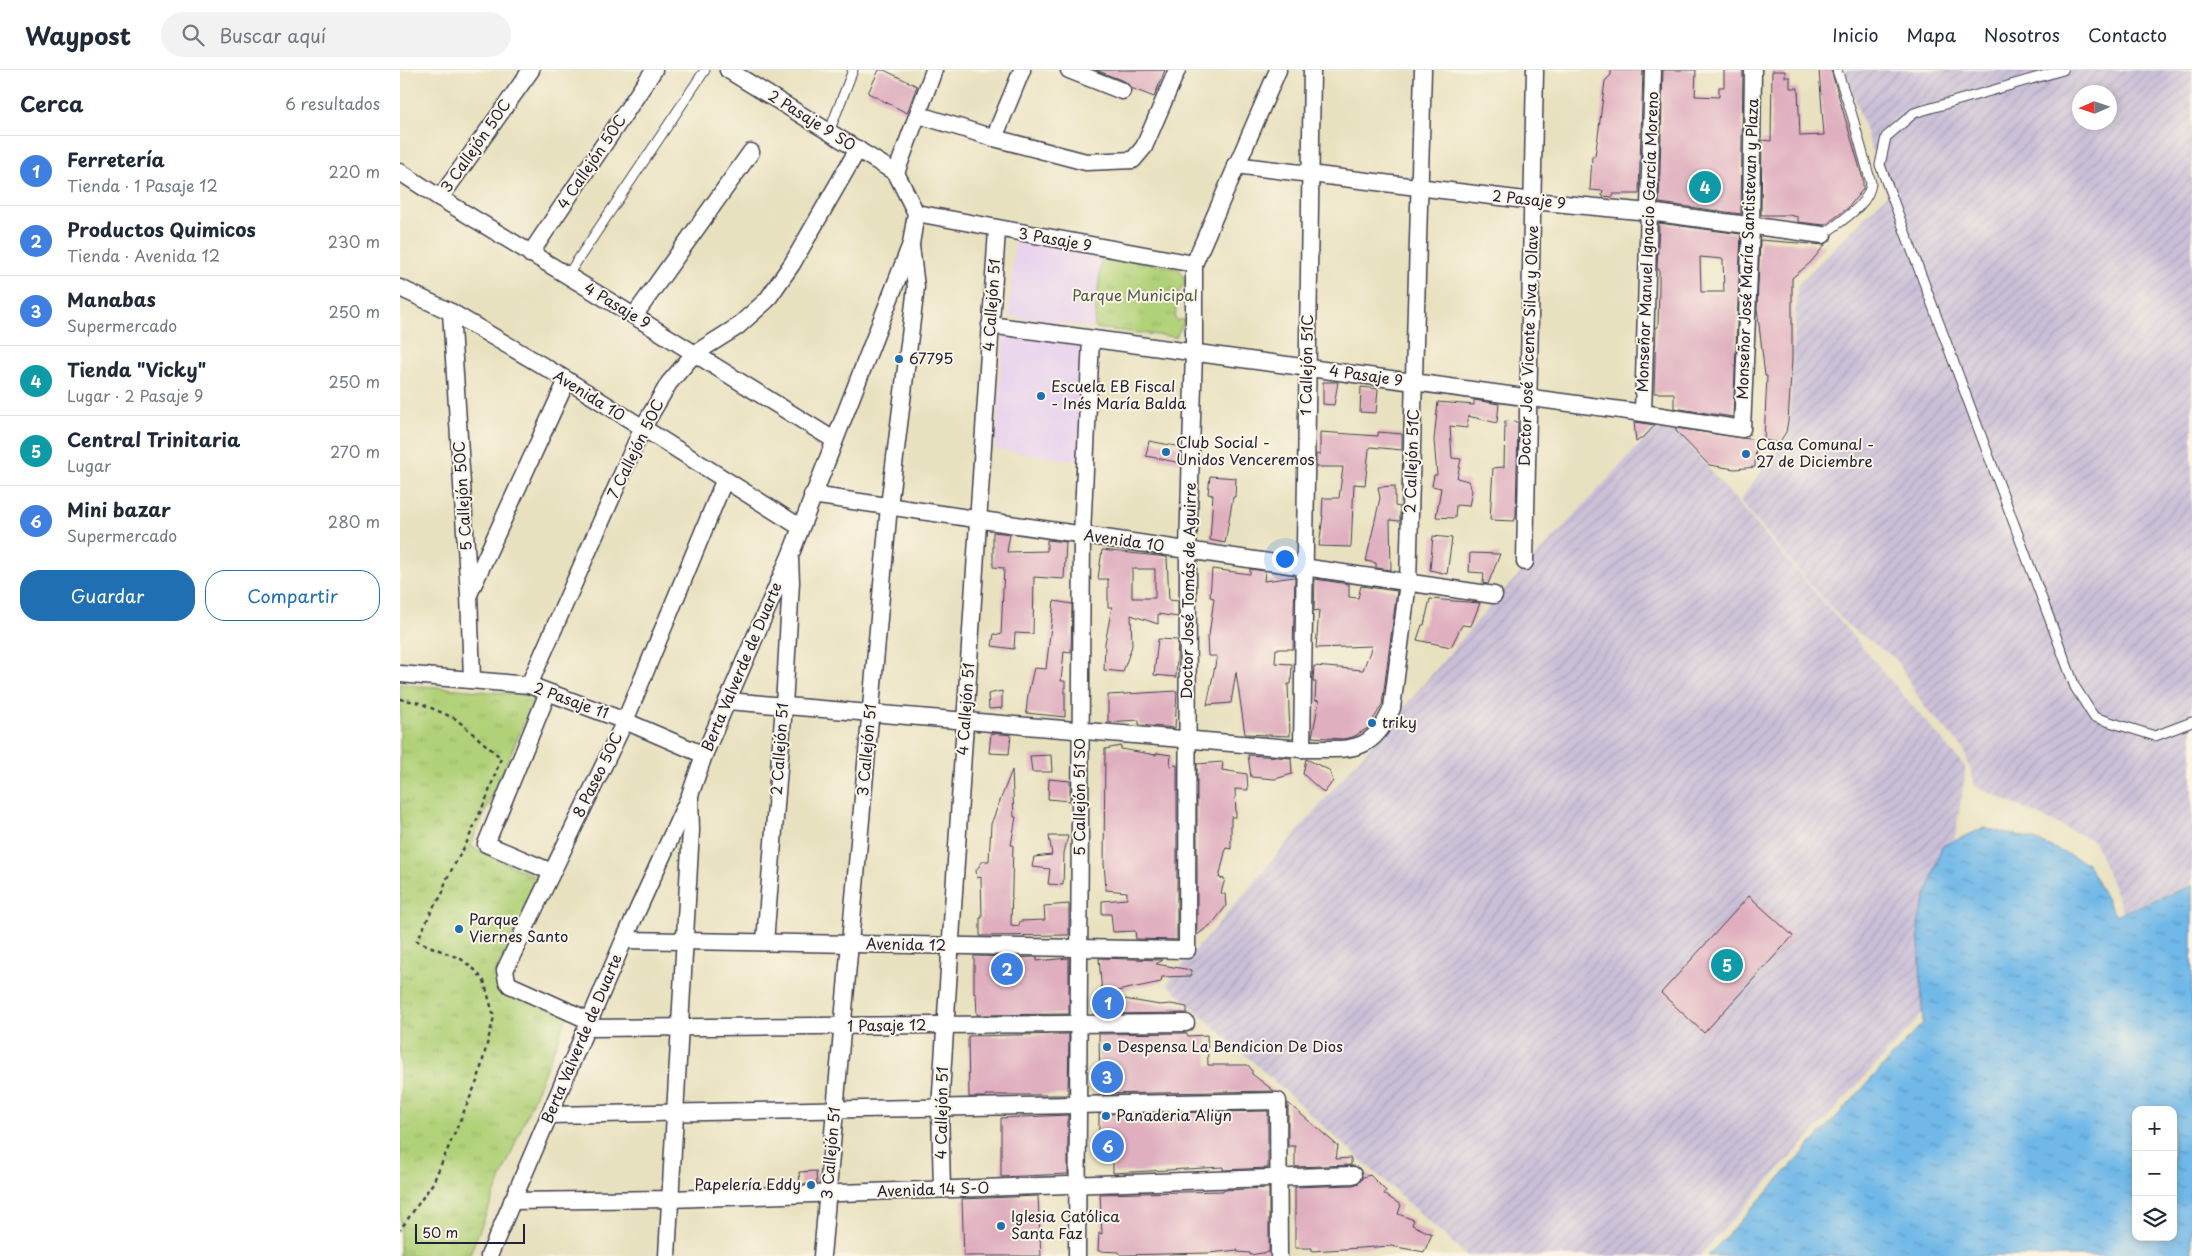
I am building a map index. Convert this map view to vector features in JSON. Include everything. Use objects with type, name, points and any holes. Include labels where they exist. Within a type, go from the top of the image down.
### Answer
[{"type":"street","name":"3 Callejón 50C","points":[[440,198],[530,70]]},
{"type":"street","name":"4 Callejón 50C","points":[[530,254],[654,70]]},
{"type":"street","name":"2 Pasaje 9 SO","points":[[728,70],[896,173]]},
{"type":"street","points":[[916,213],[896,173],[934,70]]},
{"type":"street","points":[[994,138],[1022,70]]},
{"type":"street","points":[[1069,70],[1122,91]]},
{"type":"street","points":[[919,114],[994,138],[1086,162],[1133,160],[1144,147],[1176,70]]},
{"type":"street","name":"Doctor José Tomás de Aguirre","points":[[1187,950],[1188,550],[1194,352],[1194,264],[1278,70]]},
{"type":"street","name":"1 Callejón 51C","points":[[1302,749],[1312,70]]},
{"type":"street","name":"2 Callejón 51C","points":[[1302,749],[1359,748],[1372,739],[1385,724],[1392,708],[1408,582],[1423,70]]},
{"type":"street","name":"Doctor José Vicente Silva y Olave","points":[[1524,562],[1527,398],[1534,201],[1535,70]]},
{"type":"street","name":"Monseñor Manuel Ignacio García Moreno","points":[[1643,413],[1653,70]]},
{"type":"street","name":"Monseñor José María Santistevan y Plaza","points":[[1742,429],[1752,226],[1753,70]]},
{"type":"street","name":"7 Callejón 50C","points":[[529,685],[642,430],[669,383],[694,354],[737,327],[767,300],[792,264],[858,149]]},
{"type":"street","points":[[634,316],[751,152]]},
{"type":"street","name":"2 Pasaje 9","points":[[1235,166],[1534,201],[1649,212],[1823,235]]},
{"type":"street","name":"4 Pasaje 9","points":[[400,172],[834,440]]},
{"type":"street","name":"3 Pasaje 9","points":[[916,213],[997,230],[1194,264]]},
{"type":"street","name":"Berta Valverde de Duarte","points":[[489,1256],[624,940],[690,795],[704,755],[790,556],[812,495],[911,244],[916,213]]},
{"type":"street","name":"4 Callejón 51","points":[[942,1189],[940,1108],[997,230]]},
{"type":"street","name":"3 Callejón 51","points":[[822,1256],[889,506],[916,288],[911,244]]},
{"type":"street","name":"Avenida 10","points":[[400,288],[451,312],[567,380],[642,430],[800,527]]},
{"type":"street","name":"5 Callejón 50C","points":[[451,312],[469,594],[472,679]]},
{"type":"street","name":"4 Pasaje 9","points":[[990,325],[1643,413],[1742,429]]},
{"type":"street","name":"5 Callejón 51 SO","points":[[1077,1256],[1082,535],[1091,339]]},
{"type":"street","points":[[469,594],[567,380]]},
{"type":"street","name":"8 Paseo 50C","points":[[588,1024],[510,985],[507,981],[505,970],[625,720],[724,481]]},
{"type":"street","name":"Avenida 10","points":[[812,495],[1494,595]]},
{"type":"street","name":"2 Callejón 51","points":[[765,942],[784,706],[791,582],[790,556]]},
{"type":"street","name":"2 Pasaje 11","points":[[400,674],[529,685],[625,720],[704,755]]},
{"type":"street","points":[[727,701],[1302,749]]},
{"type":"street","points":[[544,702],[486,844],[552,872]]},
{"type":"street","points":[[667,1256],[691,830],[690,795]]},
{"type":"street","name":"Avenida 12","points":[[624,940],[1187,950]]},
{"type":"street","name":"1 Pasaje 12","points":[[588,1024],[680,1028],[1186,1023]]},
{"type":"street","points":[[550,1115],[1278,1101],[1279,1256]]},
{"type":"street","name":"Avenida 14 S-O","points":[[512,1201],[670,1199],[1353,1175]]},
{"type":"lane","points":[[567,276],[705,70]]},
{"type":"lane","points":[[829,132],[853,70]]},
{"type":"lane","points":[[1823,235],[1865,201],[1870,192],[1871,183],[1850,107],[1836,70]]},
{"type":"lane","points":[[2062,70],[1914,114],[1886,137],[1880,165],[2075,687],[2094,717],[2155,736],[2192,722]]},
{"type":"path","points":[[400,699],[420,702],[456,719],[501,758],[487,797],[466,844],[446,880],[442,895],[434,906],[417,941],[461,959],[475,970],[484,981],[494,1017],[478,1080],[433,1183],[400,1230]]},
{"type":"shaded area","points":[[1845,70],[2192,70],[2192,883],[2123,911],[2094,841],[1975,786],[1964,749],[1923,705],[1896,659],[1847,625],[1740,501],[1789,433],[1797,286],[1887,195]]},
{"type":"shaded area","points":[[1015,237],[1101,254],[1093,328],[1009,316]]},
{"type":"shaded area","name":"Escuela EB Fiscal - Inés María Balda","points":[[1004,335],[1088,342],[1078,461],[995,449]]},
{"type":"shaded area","points":[[1665,418],[1966,768],[1929,1007],[1699,1256],[1467,1256],[1167,984],[1497,598]]},
{"type":"green space","name":"Parque Municipal","points":[[1102,254],[1179,269],[1189,288],[1183,285],[1177,295],[1175,320],[1185,320],[1176,337],[1094,328]]},
{"type":"green space","name":"Parque Viernes Santo","points":[[400,684],[536,696],[470,846],[542,880],[493,977],[569,1012],[469,1256],[400,1256]]},
{"type":"water","points":[[1984,828],[2033,839],[2087,863],[2115,915],[2192,885],[2192,1256],[1708,1256],[1923,1023],[1918,923],[1942,846]]},
{"type":"building","points":[[879,70],[884,70],[917,86],[907,113],[868,93]]},
{"type":"building","points":[[1096,70],[1165,70],[1154,97],[1131,88],[1126,82]]},
{"type":"building","points":[[1611,70],[1643,70],[1639,194],[1613,194],[1613,197],[1602,196],[1603,191],[1590,190],[1592,156],[1595,156],[1605,81],[1611,75]]},
{"type":"building","points":[[1663,70],[1696,70],[1695,96],[1719,97],[1719,87],[1724,87],[1724,70],[1743,70],[1741,214],[1659,203]]},
{"type":"building","points":[[1819,70],[1831,70],[1863,179],[1863,189],[1848,208],[1825,225],[1798,222],[1798,217],[1789,215],[1761,215],[1762,140],[1771,141],[1772,71],[1785,71],[1785,77],[1790,77],[1790,88],[1798,88],[1800,136],[1824,135]]},
{"type":"building","points":[[1659,223],[1741,234],[1733,417],[1674,408],[1674,393],[1654,393],[1656,327],[1658,327],[1659,269],[1657,269]],"holes":[[[1700,257],[1723,259],[1724,292],[1701,292]]]},
{"type":"building","points":[[1760,240],[1825,245],[1810,263],[1792,278],[1792,359],[1788,421],[1786,432],[1779,443],[1764,440],[1767,376],[1765,376],[1757,308]]},
{"type":"building","points":[[1323,382],[1338,382],[1334,405],[1323,404]]},
{"type":"building","points":[[1361,387],[1378,389],[1376,413],[1360,412]]},
{"type":"building","points":[[1474,400],[1499,404],[1497,423],[1468,416],[1467,428],[1450,426],[1452,458],[1461,459],[1457,478],[1468,481],[1472,491],[1469,506],[1456,505],[1455,518],[1436,517],[1441,488],[1432,486],[1434,475],[1437,475],[1434,440],[1438,402],[1474,405]]},
{"type":"building","points":[[1505,421],[1518,422],[1516,516],[1514,521],[1490,520],[1493,468],[1504,467]]},
{"type":"building","points":[[1634,422],[1655,425],[1636,442]]},
{"type":"building","points":[[1676,428],[1756,440],[1755,467],[1735,469],[1709,465],[1676,431]]},
{"type":"building","points":[[1320,432],[1378,436],[1378,432],[1402,434],[1402,450],[1371,447],[1369,449],[1365,485],[1354,484],[1351,547],[1319,546],[1323,498],[1339,498],[1343,467],[1316,467],[1316,454],[1320,455]]},
{"type":"building","name":"Club Social - Unidos Venceremos","points":[[1149,441],[1181,447],[1181,463],[1146,456]]},
{"type":"building","points":[[1210,476],[1236,478],[1235,497],[1233,497],[1225,543],[1210,540],[1213,495],[1208,494]]},
{"type":"building","points":[[1395,486],[1395,506],[1400,507],[1400,521],[1390,520],[1391,570],[1376,568],[1376,563],[1366,561],[1380,498],[1378,487]]},
{"type":"building","points":[[993,532],[1010,534],[1007,552],[1047,551],[1047,540],[1066,542],[1064,579],[1034,577],[1033,634],[1015,633],[1014,649],[992,646],[994,634],[1001,635],[1004,568],[993,567]]},
{"type":"building","points":[[1433,536],[1452,538],[1447,574],[1430,570]]},
{"type":"building","points":[[1102,550],[1167,557],[1169,600],[1178,601],[1178,617],[1158,614],[1158,624],[1131,615],[1132,646],[1123,672],[1104,670],[1105,643],[1112,607],[1108,607],[1108,579],[1098,579]],"holes":[[[1132,569],[1155,569],[1155,598],[1132,598]]]},
{"type":"building","points":[[1470,553],[1500,554],[1488,584],[1483,583],[1484,573],[1469,572]]},
{"type":"building","points":[[1212,569],[1250,574],[1250,569],[1265,571],[1264,581],[1295,577],[1293,649],[1276,649],[1275,663],[1292,664],[1291,684],[1288,684],[1290,736],[1245,734],[1236,672],[1231,703],[1207,705],[1217,656],[1208,656],[1207,636],[1209,636],[1214,598],[1210,597]]},
{"type":"building","points":[[1315,579],[1349,584],[1349,597],[1358,598],[1361,586],[1397,591],[1382,705],[1368,728],[1353,737],[1343,739],[1312,737],[1319,701],[1315,700],[1316,682],[1313,682],[1314,666],[1363,670],[1372,646],[1316,648],[1319,610],[1314,611]]},
{"type":"building","points":[[1430,599],[1480,603],[1471,626],[1462,625],[1451,647],[1417,640],[1422,625],[1424,625]]},
{"type":"building","points":[[1054,601],[1072,604],[1071,652],[1064,651],[1061,681],[1065,681],[1065,717],[1026,713],[1034,668],[1046,669]]},
{"type":"building","points":[[1158,639],[1178,640],[1176,677],[1154,675]]},
{"type":"building","points":[[1002,691],[1002,708],[989,709],[988,694]]},
{"type":"building","points":[[1177,691],[1175,728],[1139,725],[1139,720],[1108,722],[1108,695]]},
{"type":"building","points":[[991,733],[1011,735],[1009,754],[989,753]]},
{"type":"building","points":[[1121,746],[1121,749],[1156,755],[1157,753],[1171,755],[1170,766],[1177,765],[1177,940],[1136,939],[1135,931],[1113,932],[1111,914],[1102,914],[1102,901],[1127,899],[1127,892],[1106,890],[1104,863],[1105,749]]},
{"type":"building","points":[[1051,755],[1052,772],[1032,772],[1030,756]]},
{"type":"building","points":[[1248,755],[1291,758],[1292,774],[1275,779],[1251,777]]},
{"type":"building","points":[[1306,759],[1329,770],[1333,781],[1324,793],[1303,774]]},
{"type":"building","points":[[1223,762],[1222,770],[1247,774],[1248,790],[1235,789],[1236,817],[1231,817],[1231,849],[1226,848],[1219,878],[1225,879],[1221,893],[1225,894],[1226,906],[1213,923],[1197,935],[1197,764]]},
{"type":"building","points":[[1012,770],[1014,817],[1016,817],[1011,845],[1013,845],[1011,925],[1019,926],[1020,921],[1045,920],[1044,906],[1069,904],[1069,935],[980,936],[980,918],[982,918],[981,877],[977,878],[976,870],[983,861],[989,861],[991,824]]},
{"type":"building","points":[[1049,779],[1070,781],[1070,801],[1048,799]]},
{"type":"building","points":[[1049,836],[1068,836],[1064,853],[1063,885],[1048,884],[1050,869],[1032,867],[1034,857],[1052,855]]},
{"type":"building","points":[[1749,896],[1793,936],[1704,1033],[1661,993]]},
{"type":"building","points":[[974,956],[1037,957],[1037,961],[1069,958],[1069,1014],[977,1015],[976,994],[974,994]]},
{"type":"building","points":[[1099,958],[1163,960],[1156,964],[1191,970],[1191,976],[1162,977],[1161,982],[1102,994]]},
{"type":"building","points":[[1100,995],[1160,1005],[1171,1004],[1187,1007],[1187,1013],[1100,1014]]},
{"type":"building","points":[[1186,1033],[1188,1036],[1207,1035],[1208,1065],[1248,1065],[1252,1070],[1252,1074],[1274,1091],[1100,1094],[1099,1034]]},
{"type":"building","points":[[1069,1034],[1068,1095],[985,1095],[986,1097],[969,1097],[968,1036]]},
{"type":"building","points":[[1288,1103],[1338,1146],[1336,1159],[1351,1158],[1351,1165],[1295,1167],[1295,1146],[1288,1146]]},
{"type":"building","points":[[1268,1111],[1268,1168],[1223,1170],[1223,1167],[1113,1173],[1113,1151],[1099,1153],[1099,1114]]},
{"type":"building","points":[[1068,1115],[1068,1174],[1001,1177],[1001,1118]]},
{"type":"building","points":[[816,1171],[817,1184],[800,1184],[799,1172]]},
{"type":"building","points":[[1370,1175],[1386,1191],[1384,1194],[1401,1205],[1398,1214],[1414,1220],[1412,1225],[1432,1234],[1424,1252],[1391,1246],[1312,1251],[1312,1248],[1295,1248],[1295,1187],[1353,1185],[1359,1183],[1363,1177]]},
{"type":"building","points":[[1269,1188],[1269,1252],[1250,1255],[1250,1253],[1237,1252],[1238,1250],[1209,1253],[1121,1255],[1119,1252],[1098,1251],[1099,1233],[1102,1234],[1100,1194]]},
{"type":"building","name":"Iglesia Católica Santa Faz","points":[[1038,1196],[1041,1256],[964,1256],[962,1199]]},
{"type":"place","name":"Tienda \"Vicky\"","points":[[1705,187]]},
{"type":"place","name":"67795","points":[[899,359]]},
{"type":"place","name":"Escuela EB Fiscal - Inés María Balda","points":[[1041,396]]},
{"type":"place","name":"Club Social - Unidos Venceremos","points":[[1166,452]]},
{"type":"place","name":"Casa Comunal - 27 de Diciembre","points":[[1746,454]]},
{"type":"place","name":"triky","points":[[1372,723]]},
{"type":"place","name":"Parque Viernes Santo","points":[[459,929]]},
{"type":"place","name":"Central Trinitaria","points":[[1727,965]]},
{"type":"place","name":"Productos Quimicos","points":[[1007,969]]},
{"type":"place","name":"Ferretería","points":[[1108,1003]]},
{"type":"place","name":"Despensa La Bendicion De Dios","points":[[1107,1047]]},
{"type":"place","name":"Manabas","points":[[1107,1077]]},
{"type":"place","name":"Panaderia Aliyn","points":[[1106,1116]]},
{"type":"place","name":"Mini bazar","points":[[1108,1146]]},
{"type":"place","name":"Papelería Eddy","points":[[811,1185]]},
{"type":"place","name":"Iglesia Católica Santa Faz","points":[[1001,1226]]}]
